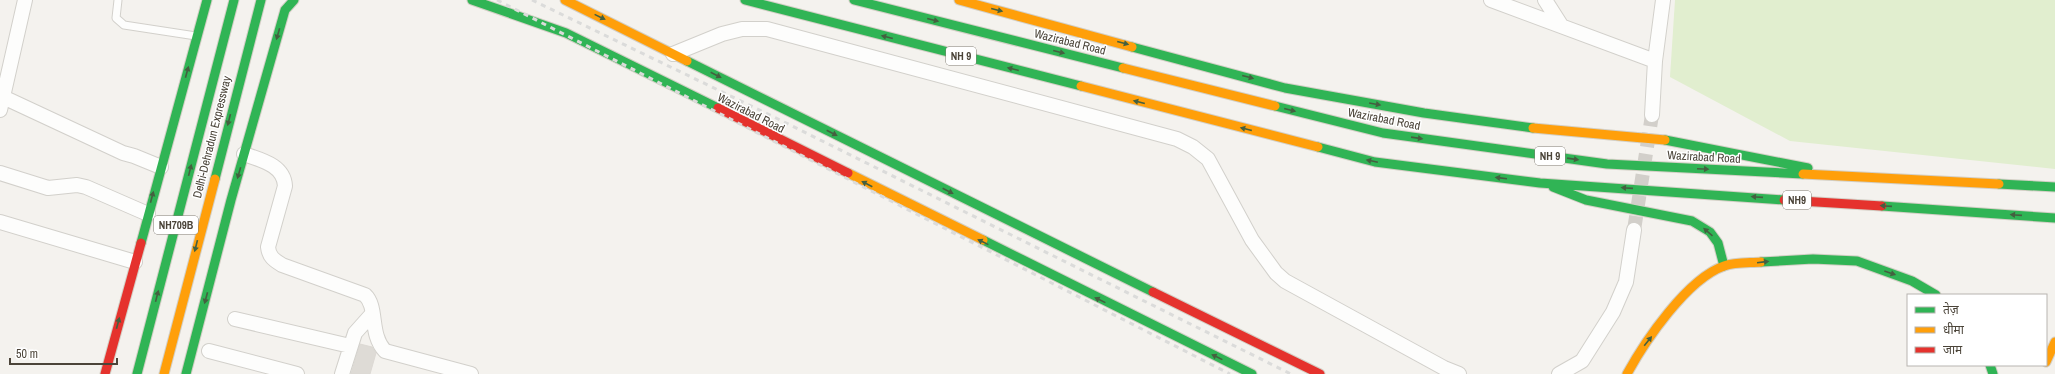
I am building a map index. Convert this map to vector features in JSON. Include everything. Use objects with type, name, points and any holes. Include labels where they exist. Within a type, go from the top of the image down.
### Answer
[{"type":"main road","points":[[105,374],[160,167],[207,0]]},
{"type":"main road","name":"Delhi-Dehradun Expressway","points":[[137,374],[234,0]]},
{"type":"main road","name":"Delhi-Dehradun Expressway","points":[[164,374],[261,0]]},
{"type":"main road","points":[[186,374],[244,154],[285,10],[294,0]]},
{"type":"main road","name":"Wazirabad Road","points":[[472,0],[566,34],[1252,374]]},
{"type":"main road","name":"Wazirabad Road","points":[[565,0],[986,210],[1320,374]]},
{"type":"main road","name":"NH 9","points":[[745,0],[1375,162],[1540,182]]},
{"type":"main road","name":"Wazirabad Road","points":[[854,0],[1383,133],[1607,164],[1923,182],[2055,187]]},
{"type":"main road","points":[[959,0],[1285,88],[1424,113],[1544,129],[1676,141],[1858,178]]},
{"type":"main road","points":[[1540,182],[1586,200],[1692,221],[1710,232],[1718,243],[1724,266]]},
{"type":"main road","name":"NH9","points":[[1540,182],[2055,218]]},
{"type":"main road","points":[[1627,374],[1641,350],[1683,296],[1700,280],[1724,266],[1768,261],[1813,259],[1857,261],[1912,281],[1934,294]]},
{"type":"main road","points":[[2047,360],[2055,342]]},
{"type":"street","points":[[25,0],[2,93],[123,153],[160,167]]},
{"type":"street","points":[[1491,0],[1655,61]]},
{"type":"street","points":[[1545,0],[1561,25]]},
{"type":"street","points":[[1652,115],[1655,61],[1663,0]]},
{"type":"street","points":[[673,54],[729,32],[742,29],[767,29],[1177,139],[1193,147],[1208,159],[1252,240],[1276,273],[1285,281],[1459,374]]},
{"type":"street","points":[[244,154],[260,160],[283,173],[285,186],[268,247],[269,254],[282,265],[365,295],[370,300],[375,335],[379,345],[385,351],[471,374]]},
{"type":"street","points":[[0,173],[48,188],[77,185],[86,187],[148,214]]},
{"type":"street","points":[[0,222],[135,262]]},
{"type":"street","points":[[1559,374],[1582,361],[1613,312],[1626,282],[1634,230]]},
{"type":"street","points":[[342,374],[350,346],[357,330],[372,314]]},
{"type":"street","points":[[235,319],[350,346]]},
{"type":"street","points":[[209,351],[297,374]]},
{"type":"lane","points":[[118,0],[116,18],[124,25],[197,36]]},
{"type":"green space","points":[[1675,0],[2055,0],[2055,169],[1790,141],[1670,77]]},
{"type":"building","points":[[360,344],[372,347],[376,353],[370,374],[351,374]]},
{"type":"tunnel","points":[[1634,230],[1652,115]]},
{"type":"railway","points":[[497,0],[1230,374]]},
{"type":"railway","points":[[532,0],[776,118],[1291,374]]},
{"type":"traffic: fast","points":[[141,243],[207,0]]},
{"type":"traffic: fast","points":[[137,374],[234,0]]},
{"type":"traffic: fast","points":[[215,179],[261,0]]},
{"type":"traffic: fast","points":[[186,374],[231,200],[285,10],[294,0]]},
{"type":"traffic: fast","points":[[472,0],[566,33],[718,108]]},
{"type":"traffic: fast","points":[[745,0],[1081,86]]},
{"type":"traffic: fast","points":[[854,0],[1123,68]]},
{"type":"traffic: fast","points":[[1132,47],[1285,88],[1424,113],[1533,128]]},
{"type":"traffic: fast","points":[[687,61],[1153,292]]},
{"type":"traffic: fast","points":[[1275,106],[1383,133],[1607,164],[1803,174]]},
{"type":"traffic: fast","points":[[1665,140],[1808,168]]},
{"type":"traffic: fast","points":[[1318,147],[1375,162],[1540,183],[1784,200]]},
{"type":"traffic: fast","points":[[1999,184],[2055,187]]},
{"type":"traffic: fast","points":[[1553,187],[1586,200],[1692,221],[1710,232],[1718,243],[1724,266]]},
{"type":"traffic: fast","points":[[1882,206],[2055,218]]},
{"type":"traffic: fast","points":[[983,240],[1252,374]]},
{"type":"traffic: fast","points":[[1761,262],[1813,259],[1857,261],[1912,281],[1934,294]]},
{"type":"traffic: fast","points":[[1990,366],[1993,374]]},
{"type":"traffic: slow","points":[[565,0],[687,61]]},
{"type":"traffic: slow","points":[[959,0],[1132,47]]},
{"type":"traffic: slow","points":[[1123,68],[1275,106]]},
{"type":"traffic: slow","points":[[1081,86],[1318,147]]},
{"type":"traffic: slow","points":[[1533,128],[1665,140]]},
{"type":"traffic: slow","points":[[848,173],[983,240]]},
{"type":"traffic: slow","points":[[1803,174],[1999,184]]},
{"type":"traffic: slow","points":[[164,374],[215,179]]},
{"type":"traffic: slow","points":[[1627,374],[1668,312],[1696,284],[1710,273],[1724,266],[1737,263],[1761,262]]},
{"type":"traffic: slow","points":[[2047,360],[2055,342]]},
{"type":"traffic: jam","points":[[718,108],[848,173]]},
{"type":"traffic: jam","points":[[1784,200],[1882,206]]},
{"type":"traffic: jam","points":[[105,374],[141,243]]},
{"type":"traffic: jam","points":[[1153,292],[1320,374]]}]
